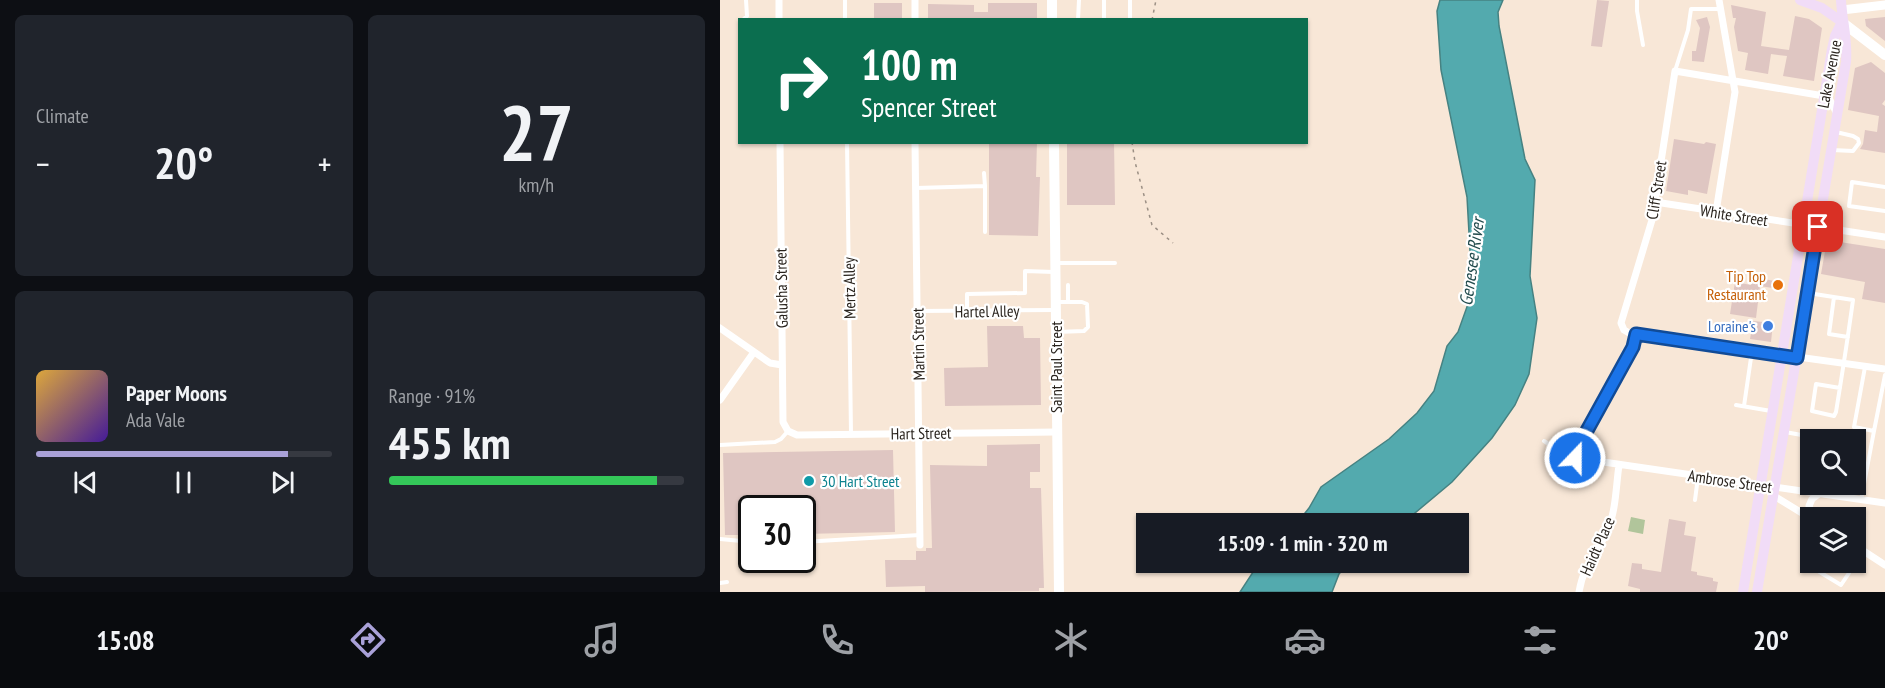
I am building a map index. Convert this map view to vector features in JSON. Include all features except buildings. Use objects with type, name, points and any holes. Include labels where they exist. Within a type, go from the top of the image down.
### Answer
[{"type":"main road","points":[[1052,0],[1052,18]]},
{"type":"main road","points":[[1800,0],[1822,8],[1885,56]]},
{"type":"main road","points":[[1842,5],[1842,22]]},
{"type":"main road","name":"Lake Avenue","points":[[1743,592],[1833,43],[1842,22]]},
{"type":"main road","name":"Lake Avenue","points":[[1757,592],[1847,54],[1842,22]]},
{"type":"main road","name":"Saint Paul Street","points":[[1054,144],[1059,591]]},
{"type":"street","points":[[778,0],[779,18]]},
{"type":"street","points":[[915,0],[915,18]]},
{"type":"street","points":[[1716,212],[1734,103],[1734,81],[1719,0]]},
{"type":"street","points":[[1842,5],[1885,5]]},
{"type":"street","points":[[1675,71],[1824,96],[1832,102],[1837,117]]},
{"type":"street","name":"Cliff Street","points":[[1636,334],[1624,330],[1621,322],[1647,241],[1675,71]]},
{"type":"street","name":"Galusha Street","points":[[780,144],[783,423],[788,431]]},
{"type":"street","name":"Martin Street","points":[[915,144],[920,545]]},
{"type":"street","name":"White Street","points":[[1654,202],[1885,237]]},
{"type":"street","points":[[720,328],[770,363],[782,365]]},
{"type":"street","points":[[1575,458],[1579,445],[1633,347],[1636,334],[1885,369]]},
{"type":"street","points":[[720,400],[754,352]]},
{"type":"street","name":"Hart Street","points":[[788,431],[797,435],[1056,432]]},
{"type":"street","name":"Ambrose Street","points":[[1575,458],[1759,486],[1775,492],[1800,493]]},
{"type":"street","name":"Haidt Place","points":[[1579,592],[1586,565],[1601,543],[1610,524],[1619,465]]},
{"type":"street","points":[[1775,492],[1800,509]]},
{"type":"street","points":[[1809,507],[1812,499],[1818,495]]},
{"type":"street","name":"Ambrose Street","points":[[1826,495],[1885,503]]},
{"type":"street","points":[[1866,553],[1885,565]]},
{"type":"lane","points":[[745,18],[747,16],[746,0]]},
{"type":"lane","points":[[845,0],[845,18]]},
{"type":"lane","points":[[1078,18],[1079,0]]},
{"type":"lane","points":[[1104,0],[1104,18]]},
{"type":"lane","points":[[1130,0],[1130,18]]},
{"type":"lane","points":[[1637,0],[1643,45]]},
{"type":"lane","points":[[1675,71],[1688,30],[1691,9],[1721,9]]},
{"type":"lane","points":[[1831,150],[1853,151],[1859,143],[1853,135],[1834,132]]},
{"type":"lane","name":"Mertz Alley","points":[[847,144],[851,434]]},
{"type":"lane","points":[[984,173],[985,232]]},
{"type":"lane","points":[[1885,187],[1852,182],[1849,206],[1885,211]]},
{"type":"lane","points":[[915,188],[985,186]]},
{"type":"lane","points":[[967,311],[967,294],[1025,293],[1024,272],[1055,267],[1115,263]]},
{"type":"lane","points":[[1056,332],[1084,331],[1088,327],[1087,304],[1068,302],[1068,285]]},
{"type":"lane","points":[[1808,293],[1853,300],[1844,364],[1840,388],[1834,416],[1812,411],[1816,384],[1840,388]]},
{"type":"lane","points":[[1834,297],[1829,334],[1848,337]]},
{"type":"lane","name":"Hartel Alley","points":[[917,311],[1056,306],[1068,302]]},
{"type":"lane","points":[[1744,406],[1752,351]]},
{"type":"lane","points":[[1865,366],[1854,427],[1874,430]]},
{"type":"lane","points":[[1861,500],[1885,375]]},
{"type":"lane","points":[[1736,405],[1772,411]]},
{"type":"lane","points":[[720,445],[775,442],[788,431]]},
{"type":"lane","points":[[1785,432],[1800,435]]},
{"type":"lane","points":[[1544,441],[1567,456],[1575,458]]},
{"type":"lane","points":[[1695,500],[1698,477]]},
{"type":"lane","points":[[816,541],[920,536]]},
{"type":"lane","points":[[720,539],[738,541]]},
{"type":"lane","points":[[1821,573],[1841,585],[1849,573]]},
{"type":"lane","points":[[720,583],[727,582]]},
{"type":"path","points":[[1152,18],[1156,0]]},
{"type":"path","points":[[1132,144],[1152,225],[1173,243]]},
{"type":"green space","points":[[1631,517],[1645,520],[1643,534],[1628,531]]},
{"type":"water","name":"Genesee River","points":[[1440,0],[1503,0],[1498,12],[1499,26],[1525,159],[1535,180],[1530,276],[1537,318],[1529,374],[1515,405],[1492,438],[1452,482],[1415,513],[1305,513],[1321,487],[1389,439],[1417,413],[1434,391],[1447,346],[1458,332],[1468,304],[1467,275],[1470,251],[1467,197],[1441,70],[1437,11]]},
{"type":"water","points":[[1252,573],[1340,573],[1332,592],[1240,592]]},
{"type":"place","name":"Tip Top Restaurant","points":[[1778,285]]},
{"type":"place","name":"Loraine's","points":[[1768,326]]},
{"type":"place","name":"30 Hart Street","points":[[809,481]]},
{"type":"route","points":[[1575,458],[1579,445],[1633,347],[1636,334],[1797,358],[1818,227]]}]
